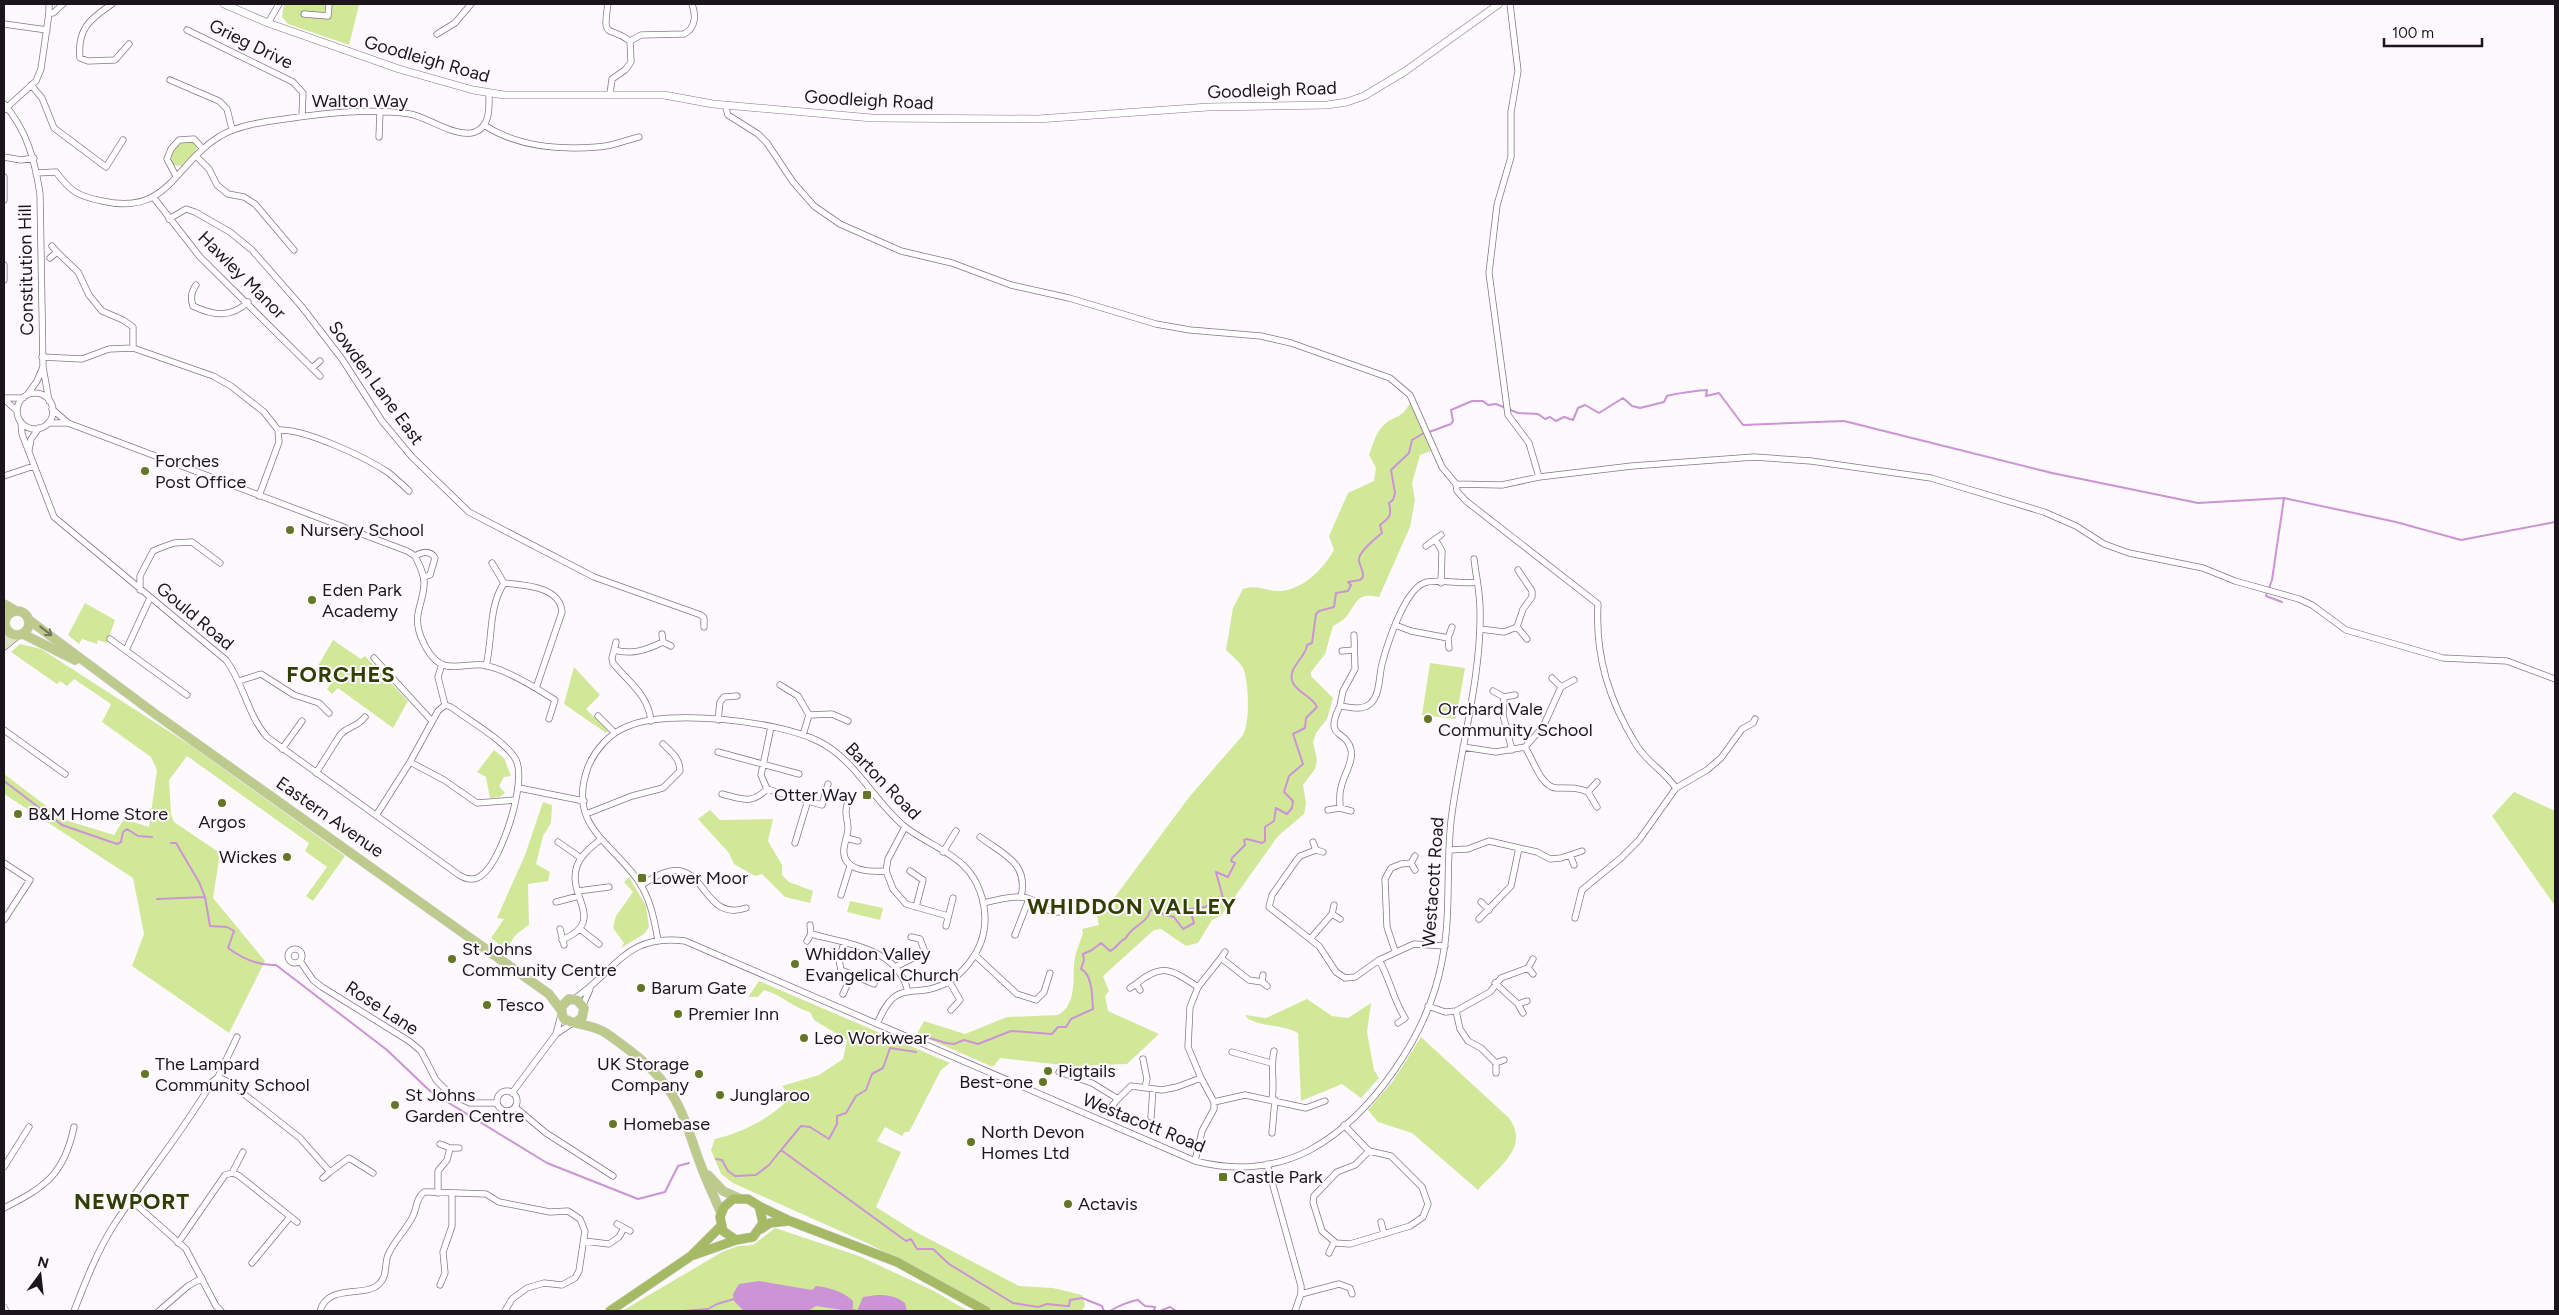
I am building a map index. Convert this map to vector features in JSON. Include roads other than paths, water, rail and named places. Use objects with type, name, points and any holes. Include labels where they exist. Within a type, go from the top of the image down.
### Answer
[{"type":"highway","points":[[736,1240],[726,1235],[721,1226],[721,1213],[728,1202],[740,1198],[748,1199],[790,1221],[897,1262],[986,1311]]},
{"type":"highway","points":[[759,1206],[763,1217],[761,1229]]},
{"type":"highway","points":[[691,1256],[736,1240],[748,1240],[770,1223],[790,1221]]},
{"type":"highway","points":[[610,1311],[691,1256],[721,1226]]},
{"type":"main road","points":[[4,604],[24,613],[29,620],[29,628],[4,646]]},
{"type":"main road","points":[[16,611],[8,615],[4,628],[20,635]]},
{"type":"main road","name":"Eastern Avenue","points":[[29,620],[91,667],[549,994],[570,1000],[584,1009]]},
{"type":"main road","name":"Eastern Avenue","points":[[20,635],[91,667]]},
{"type":"main road","name":"Eastern Avenue","points":[[549,994],[568,1021],[575,1022]]},
{"type":"main road","points":[[561,1012],[570,1000]]},
{"type":"main road","points":[[598,1028],[575,1022],[584,1009],[598,1028],[631,1052],[667,1086],[686,1124],[699,1163],[721,1213]]},
{"type":"main road","points":[[699,1163],[717,1186],[740,1198]]},
{"type":"street","points":[[5,107],[36,81],[41,69],[49,4]]},
{"type":"street","points":[[49,13],[53,13],[63,4]]},
{"type":"street","points":[[112,4],[90,19],[82,34],[80,58],[88,61],[115,60],[129,44]]},
{"type":"street","name":"Goodleigh Road","points":[[224,4],[268,23],[407,71],[473,90],[504,95],[664,95],[726,105],[872,118],[1038,119],[1208,107],[1327,105],[1347,102],[1364,96],[1404,72],[1499,4]]},
{"type":"street","points":[[268,23],[279,4]]},
{"type":"street","points":[[304,14],[328,16],[330,4]]},
{"type":"street","points":[[437,34],[455,23],[471,4]]},
{"type":"street","points":[[608,4],[606,27],[609,32],[630,40],[641,35],[684,34],[689,32],[694,24],[692,4]]},
{"type":"street","points":[[1510,4],[1518,71],[1511,112],[1511,157],[1497,205],[1489,273],[1508,414],[1528,443],[1539,477]]},
{"type":"street","points":[[4,24],[47,30]]},
{"type":"street","name":"Grieg Drive","points":[[188,30],[293,82],[303,93],[302,116]]},
{"type":"street","points":[[610,94],[612,79],[625,70],[631,62],[630,40]]},
{"type":"street","points":[[170,80],[219,101],[227,109],[232,129]]},
{"type":"street","points":[[31,85],[42,98],[54,128],[106,167],[123,140]]},
{"type":"street","points":[[489,92],[488,115],[484,125],[500,135],[522,143],[567,147],[599,147],[639,137]]},
{"type":"street","points":[[726,105],[728,115],[758,134],[766,143],[802,194],[814,206],[840,224],[901,251],[952,263],[1011,285],[1069,298],[1156,324],[1190,330],[1262,336],[1291,343],[1390,378],[1410,395],[1442,467],[1456,484],[1457,491],[1466,501],[1598,604],[1597,643],[1606,679],[1617,710],[1638,747],[1664,772],[1676,788]]},
{"type":"street","name":"Constitution Hill","points":[[5,107],[22,130],[34,158],[40,194],[42,357],[49,401]]},
{"type":"street","points":[[379,136],[380,112]]},
{"type":"street","name":"Walton Way","points":[[154,198],[203,149],[232,129],[302,116],[380,112],[411,115],[466,133],[474,133],[484,125]]},
{"type":"street","points":[[176,176],[167,159],[171,149],[179,140],[194,139],[203,149]]},
{"type":"street","points":[[196,156],[209,169],[217,185],[228,194],[244,197],[255,204],[294,250]]},
{"type":"street","points":[[4,157],[21,160],[34,158]]},
{"type":"street","points":[[36,173],[56,172],[72,192],[111,204],[136,204],[154,198]]},
{"type":"street","points":[[4,177],[4,200]]},
{"type":"street","name":"Hawley Manor","points":[[154,198],[200,257],[248,302],[320,376]]},
{"type":"street","name":"Sowden Lane East","points":[[169,219],[186,209],[195,212],[230,232],[252,250],[302,307],[342,359],[382,421],[406,450],[435,482],[470,512],[594,577],[701,615],[704,618],[704,627]]},
{"type":"street","points":[[52,246],[78,272],[94,303],[102,311],[123,320],[133,327],[133,348]]},
{"type":"street","points":[[50,258],[57,252]]},
{"type":"street","points":[[4,265],[4,280]]},
{"type":"street","points":[[196,285],[192,292],[191,301],[193,306],[201,310],[215,314],[231,314],[239,311],[248,302]]},
{"type":"street","points":[[42,357],[82,359],[109,349],[133,348],[213,376],[231,386],[264,412],[278,430],[279,442],[259,496]]},
{"type":"street","points":[[312,368],[320,360]]},
{"type":"street","points":[[17,411],[37,381],[43,367]]},
{"type":"street","points":[[4,398],[41,394],[49,401],[52,409],[68,423],[407,551],[415,556],[424,577],[424,585],[418,607],[418,629],[434,659],[448,667],[470,664],[486,666],[536,688],[555,700],[549,720]]},
{"type":"street","points":[[4,398],[17,411],[21,422],[28,428],[39,428]]},
{"type":"street","points":[[48,423],[52,409]]},
{"type":"street","name":"Gould Road","points":[[21,422],[22,434],[54,517],[226,660],[239,681],[255,723],[282,750],[376,814],[465,879],[474,879],[482,876],[491,866],[505,834],[515,800]]},
{"type":"street","points":[[29,450],[31,439],[39,428],[48,423],[68,423]]},
{"type":"street","points":[[278,430],[296,430],[370,462],[390,474],[409,491]]},
{"type":"street","points":[[1456,484],[1502,485],[1539,477],[1641,465],[1754,458],[1812,461],[1931,478],[2044,512],[2076,526],[2104,544],[2129,553],[2203,568],[2312,605],[2346,630],[2443,658],[2507,661],[2555,679]]},
{"type":"street","points":[[4,476],[34,466]]},
{"type":"street","points":[[1426,546],[1441,535]]},
{"type":"street","points":[[1435,539],[1442,551],[1441,583]]},
{"type":"street","points":[[140,590],[140,576],[153,551],[174,543],[187,541],[198,544],[220,563]]},
{"type":"street","points":[[415,556],[422,552],[429,552],[435,558],[430,575],[424,577]]},
{"type":"street","name":"Westacott Road","points":[[658,940],[685,942],[702,948],[1195,1161],[1231,1167],[1267,1164],[1310,1150],[1344,1125],[1375,1095],[1400,1061],[1428,1006],[1436,984],[1445,946],[1449,901],[1449,850],[1452,814],[1480,629],[1478,582],[1474,560]]},
{"type":"street","points":[[492,563],[504,583]]},
{"type":"street","points":[[1517,628],[1523,609],[1532,597],[1532,591],[1518,570]]},
{"type":"street","points":[[128,579],[140,576]]},
{"type":"street","points":[[1340,706],[1366,707],[1376,698],[1382,663],[1395,625],[1409,598],[1419,586],[1429,582],[1478,582]]},
{"type":"street","points":[[486,666],[491,648],[493,610],[498,593],[504,583]]},
{"type":"street","points":[[504,583],[534,586],[548,593],[562,606],[560,618],[536,688]]},
{"type":"street","points":[[126,650],[150,598]]},
{"type":"street","points":[[1395,625],[1411,631],[1448,638]]},
{"type":"street","points":[[1450,648],[1448,638],[1452,628]]},
{"type":"street","points":[[1480,629],[1504,632],[1517,628]]},
{"type":"street","points":[[1517,628],[1527,639]]},
{"type":"street","points":[[662,634],[663,642]]},
{"type":"street","points":[[1340,808],[1340,789],[1352,753],[1349,743],[1335,731],[1335,719],[1343,691],[1354,669],[1354,635]]},
{"type":"street","points":[[110,639],[186,695]]},
{"type":"street","points":[[616,642],[613,663],[644,696],[648,705],[650,720]]},
{"type":"street","points":[[614,650],[631,653],[663,642],[671,646]]},
{"type":"street","points":[[1342,652],[1354,650]]},
{"type":"street","points":[[374,658],[432,721]]},
{"type":"street","points":[[442,664],[438,677],[445,705]]},
{"type":"street","points":[[239,681],[261,674],[294,695],[319,703],[329,713]]},
{"type":"street","points":[[1552,678],[1561,687]]},
{"type":"street","points":[[1463,747],[1496,752],[1526,748],[1542,727],[1561,687],[1574,680]]},
{"type":"street","points":[[780,685],[798,696],[809,715],[803,735]]},
{"type":"street","points":[[1493,691],[1504,697],[1515,695]]},
{"type":"street","points":[[718,720],[720,702],[724,697],[737,696]]},
{"type":"street","points":[[1504,697],[1503,715],[1512,750]]},
{"type":"street","points":[[376,814],[410,762],[432,721],[445,705]]},
{"type":"street","points":[[410,762],[454,787],[477,803],[515,800],[519,788],[520,770],[516,759],[506,748],[451,707],[445,705]]},
{"type":"street","points":[[809,715],[832,714],[848,721]]},
{"type":"street","points":[[316,773],[343,731],[358,727],[365,716]]},
{"type":"street","points":[[598,716],[615,733]]},
{"type":"street","points":[[1575,918],[1582,890],[1622,858],[1639,840],[1676,788],[1707,770],[1721,758],[1742,729],[1753,723],[1755,719]]},
{"type":"street","name":"Barton Road","points":[[658,940],[650,902],[641,886],[627,867],[600,840],[586,814],[584,801],[588,767],[599,748],[615,733],[637,723],[650,720],[718,720],[771,727],[803,735],[828,746],[848,762],[884,808],[905,827],[964,867],[980,891],[983,903],[984,930],[975,955],[962,971],[949,981],[932,989],[908,992],[893,998],[885,1007],[877,1024]]},
{"type":"street","points":[[282,750],[302,721]]},
{"type":"street","points":[[767,789],[761,775],[771,727]]},
{"type":"street","points":[[4,730],[65,774]]},
{"type":"street","points":[[586,814],[632,796],[664,788],[680,771],[680,764],[663,744]]},
{"type":"street","points":[[1526,748],[1545,783],[1555,788],[1572,787],[1588,792],[1597,806]]},
{"type":"street","points":[[718,752],[799,774]]},
{"type":"street","points":[[329,754],[336,755]]},
{"type":"street","points":[[1588,792],[1597,782]]},
{"type":"street","points":[[767,789],[822,805],[828,784]]},
{"type":"street","points":[[519,788],[584,801]]},
{"type":"street","points":[[722,794],[750,800],[758,798],[767,789]]},
{"type":"street","points":[[795,843],[808,800]]},
{"type":"street","points":[[841,895],[850,866],[844,852],[848,827],[845,815],[847,805]]},
{"type":"street","points":[[1328,810],[1340,808],[1351,812]]},
{"type":"street","points":[[905,827],[890,852],[886,871],[896,895],[906,904],[948,916]]},
{"type":"street","points":[[943,852],[956,831]]},
{"type":"street","points":[[980,837],[1018,866],[1024,880],[1021,897]]},
{"type":"street","points":[[846,838],[858,842]]},
{"type":"street","points":[[560,929],[563,943],[580,929],[584,916],[575,875],[581,858],[600,840]]},
{"type":"street","points":[[1449,850],[1468,848],[1489,841],[1537,852],[1550,859],[1582,851]]},
{"type":"street","points":[[558,842],[581,858]]},
{"type":"street","points":[[1313,842],[1316,850]]},
{"type":"street","points":[[1479,920],[1511,886],[1519,848]]},
{"type":"street","points":[[1323,852],[1316,850],[1300,856],[1269,901],[1271,910],[1311,938],[1323,950],[1336,972],[1345,978],[1355,977],[1395,951],[1414,944],[1445,946]]},
{"type":"street","points":[[1570,855],[1574,865]]},
{"type":"street","points":[[1395,951],[1387,927],[1386,879],[1391,868],[1411,863],[1415,856]]},
{"type":"street","points":[[1411,863],[1414,870]]},
{"type":"street","points":[[4,864],[30,880],[4,920]]},
{"type":"street","points":[[850,866],[862,870],[886,871]]},
{"type":"street","points":[[641,886],[664,872],[680,871],[692,876],[718,907],[733,912],[746,908]]},
{"type":"street","points":[[910,871],[923,880],[916,907]]},
{"type":"street","points":[[556,902],[578,893],[608,887]]},
{"type":"street","points":[[983,903],[1021,897],[1029,899],[1048,912],[1067,911]]},
{"type":"street","points":[[946,926],[953,898]]},
{"type":"street","points":[[1016,935],[1029,899]]},
{"type":"street","points":[[1481,902],[1489,910]]},
{"type":"street","points":[[1311,938],[1332,914],[1334,905]]},
{"type":"street","points":[[1332,914],[1340,919]]},
{"type":"street","points":[[806,941],[811,934],[810,925]]},
{"type":"street","points":[[580,929],[599,944]]},
{"type":"street","points":[[811,934],[882,954],[897,966],[908,992]]},
{"type":"street","points":[[897,966],[925,952],[920,939],[911,937]]},
{"type":"street","points":[[570,1000],[590,989],[631,949],[658,940]]},
{"type":"street","points":[[844,943],[838,964],[842,970],[851,976],[874,984]]},
{"type":"street","points":[[1195,1161],[1202,1131],[1212,1116],[1214,1102],[1188,1047],[1190,1007],[1198,987],[1225,952]]},
{"type":"street","points":[[975,955],[1016,994],[1036,1000],[1044,992],[1050,974]]},
{"type":"street","points":[[1221,958],[1249,980],[1264,981]]},
{"type":"street","points":[[1428,1006],[1445,1012],[1456,1011],[1490,992],[1495,983],[1501,978],[1528,968],[1533,959]]},
{"type":"street","points":[[1379,960],[1387,973],[1393,998],[1405,1018],[1398,1023]]},
{"type":"street","name":"Rose Lane","points":[[300,961],[309,976],[322,988],[416,1046],[428,1061],[436,1080],[450,1094],[470,1103],[496,1103]]},
{"type":"street","points":[[1528,968],[1533,974]]},
{"type":"street","points":[[1130,988],[1138,987],[1146,976],[1163,969],[1176,972],[1198,987]]},
{"type":"street","points":[[843,994],[851,976]]},
{"type":"street","points":[[949,981],[960,1000],[951,1010]]},
{"type":"street","points":[[1495,983],[1518,1004],[1523,1013]]},
{"type":"street","points":[[584,1009],[590,989]]},
{"type":"street","points":[[1518,1004],[1527,1001]]},
{"type":"street","points":[[1456,1011],[1460,1028],[1468,1041],[1481,1048],[1496,1063],[1496,1073]]},
{"type":"street","points":[[556,1034],[561,1012]]},
{"type":"street","points":[[512,1093],[556,1034],[575,1022]]},
{"type":"street","points":[[74,1311],[102,1245],[184,1128],[212,1082],[218,1078],[237,1037]]},
{"type":"street","points":[[1272,1133],[1274,1082],[1271,1063],[1274,1050]]},
{"type":"street","points":[[1232,1052],[1271,1063]]},
{"type":"street","points":[[1143,1059],[1147,1079],[1146,1087]]},
{"type":"street","points":[[1496,1063],[1504,1060]]},
{"type":"street","points":[[1059,1072],[1092,1083],[1118,1099]]},
{"type":"street","points":[[218,1078],[230,1083],[300,1138],[330,1172]]},
{"type":"street","points":[[1112,1106],[1132,1086],[1153,1089],[1177,1087],[1201,1078]]},
{"type":"street","points":[[1151,1117],[1153,1089]]},
{"type":"street","points":[[501,1093],[512,1093],[517,1101],[515,1107],[510,1111],[502,1111],[496,1103],[501,1093]]},
{"type":"street","points":[[1214,1102],[1245,1095],[1306,1108],[1325,1102]]},
{"type":"street","points":[[515,1107],[546,1133],[612,1176]]},
{"type":"street","points":[[1344,1125],[1369,1152],[1391,1156],[1422,1187],[1428,1200],[1426,1212],[1417,1222],[1350,1244],[1334,1242],[1322,1232],[1313,1202],[1314,1196],[1337,1172],[1361,1161],[1369,1152]]},
{"type":"street","points":[[4,1167],[28,1127]]},
{"type":"street","points":[[4,1208],[34,1192],[55,1175],[64,1163],[74,1127]]},
{"type":"street","points":[[440,1144],[450,1148],[459,1148]]},
{"type":"street","points":[[438,1193],[438,1171],[447,1160],[450,1148]]},
{"type":"street","points":[[232,1173],[243,1152]]},
{"type":"street","points":[[324,1178],[349,1158],[373,1173]]},
{"type":"street","points":[[1267,1164],[1301,1286],[1301,1294],[1295,1311]]},
{"type":"street","points":[[178,1243],[226,1175],[232,1173],[238,1174],[297,1222]]},
{"type":"street","points":[[320,1311],[325,1300],[337,1295],[379,1285],[384,1278],[388,1256],[412,1217],[421,1194],[424,1192],[486,1194],[499,1202],[550,1212],[568,1211],[580,1219],[584,1226],[584,1241],[579,1271],[570,1283],[562,1285],[534,1284],[520,1292],[505,1311]]},
{"type":"street","points":[[440,1285],[448,1274],[443,1252],[452,1226],[452,1193]]},
{"type":"street","points":[[132,1201],[186,1249],[221,1311]]},
{"type":"street","points":[[252,1263],[290,1217]]},
{"type":"street","points":[[1381,1222],[1384,1234]]},
{"type":"street","points":[[617,1224],[630,1231]]},
{"type":"street","points":[[584,1241],[608,1244],[619,1237],[624,1228]]},
{"type":"street","points":[[1328,1253],[1334,1242]]},
{"type":"street","points":[[159,1311],[188,1286],[202,1278]]},
{"type":"street","points":[[1301,1294],[1339,1284],[1350,1288],[1352,1294]]},
{"type":"waterway","points":[[1429,432],[1451,424],[1453,421],[1451,410],[1472,401],[1483,401],[1488,405],[1496,404],[1518,413],[1538,414],[1545,419],[1550,417],[1556,421],[1564,417],[1573,420],[1578,408],[1585,405],[1599,413],[1623,398],[1632,406],[1640,408],[1664,402],[1667,396],[1670,395],[1707,390],[1706,396],[1719,393],[1743,425],[1844,421],[2052,473],[2198,503],[2284,498],[2396,522],[2461,540],[2555,522]]},
{"type":"waterway","points":[[923,1036],[946,1043],[954,1044],[964,1040],[978,1044],[1011,1031],[1052,1034],[1058,1027],[1066,1027],[1071,1019],[1093,1009],[1090,981],[1081,969],[1084,960],[1083,954],[1101,943],[1110,951],[1112,950],[1146,919],[1153,909],[1174,917],[1183,929],[1194,923],[1190,909],[1205,907],[1223,898],[1216,872],[1228,877],[1235,863],[1231,861],[1232,858],[1245,845],[1244,840],[1262,843],[1265,841],[1265,827],[1274,821],[1276,808],[1287,814],[1292,808],[1293,801],[1284,792],[1289,776],[1303,764],[1293,734],[1305,728],[1306,718],[1317,707],[1312,700],[1295,686],[1292,673],[1307,645],[1312,643],[1316,614],[1319,611],[1334,607],[1336,593],[1348,591],[1351,585],[1348,582],[1360,580],[1363,577],[1359,558],[1367,546],[1382,533],[1380,525],[1390,514],[1389,503],[1393,500],[1395,493],[1391,470],[1409,453],[1412,440],[1424,433]]},
{"type":"waterway","points":[[2269,588],[2272,580],[2284,498]]},
{"type":"waterway","points":[[2267,593],[2266,596],[2282,602]]},
{"type":"waterway","points":[[4,781],[62,825],[117,844],[121,842],[123,832],[127,829],[138,836],[152,837]]},
{"type":"waterway","points":[[171,843],[176,843],[199,882],[205,897],[210,926],[227,927],[234,931],[228,948],[251,961],[276,965],[387,1050],[431,1092],[547,1163],[638,1199],[665,1192],[678,1166],[689,1163]]},
{"type":"waterway","points":[[157,899],[205,897]]},
{"type":"waterway","points":[[782,1149],[801,1126],[810,1127],[829,1139],[837,1124],[837,1116],[846,1113],[856,1096],[866,1090],[872,1074],[883,1068],[890,1048],[916,1052]]},
{"type":"waterway","points":[[716,1159],[722,1160],[728,1171],[735,1176],[756,1175],[769,1165],[781,1150],[906,1241],[911,1239],[917,1249],[933,1249],[949,1264],[1013,1303],[1038,1307],[1047,1304],[1069,1306],[1070,1300],[1082,1298],[1102,1306],[1104,1311]]},
{"type":"waterway","points":[[684,1311],[708,1309],[734,1299]]},
{"type":"waterway","points":[[1110,1311],[1123,1304],[1138,1300],[1145,1306],[1155,1307],[1154,1311]]},
{"type":"waterway","points":[[1160,1311],[1170,1307],[1176,1311]]},
{"type":"waterway","points":[[851,1309],[856,1311]]},
{"type":"place","name":"Forches Post Office","points":[[145,471]]},
{"type":"place","name":"Nursery School","points":[[290,530]]},
{"type":"place","name":"Eden Park Academy","points":[[312,600]]},
{"type":"place","name":"Orchard Vale Community School","points":[[1428,719]]},
{"type":"place","name":"Otter Way","points":[[867,795]]},
{"type":"place","name":"Argos","points":[[222,803]]},
{"type":"place","name":"B&M Home Store","points":[[18,814]]},
{"type":"place","name":"Wickes","points":[[287,857]]},
{"type":"place","name":"Lower Moor","points":[[642,878]]},
{"type":"place","name":"St Johns Community Centre","points":[[452,959]]},
{"type":"place","name":"Whiddon Valley Evangelical Church","points":[[795,964]]},
{"type":"place","name":"Barum Gate","points":[[641,988]]},
{"type":"place","name":"Tesco","points":[[487,1005]]},
{"type":"place","name":"Premier Inn","points":[[678,1014]]},
{"type":"place","name":"Leo Workwear","points":[[804,1038]]},
{"type":"place","name":"Pigtails","points":[[1048,1071]]},
{"type":"place","name":"The Lampard Community School","points":[[145,1074]]},
{"type":"place","name":"UK Storage Company","points":[[699,1074]]},
{"type":"place","name":"Best-one","points":[[1043,1082]]},
{"type":"place","name":"Junglaroo","points":[[720,1095]]},
{"type":"place","name":"St Johns Garden Centre","points":[[395,1105]]},
{"type":"place","name":"Homebase","points":[[613,1124]]},
{"type":"place","name":"North Devon Homes Ltd","points":[[971,1142]]},
{"type":"place","name":"Castle Park","points":[[1223,1177]]},
{"type":"place","name":"Actavis","points":[[1068,1204]]},
{"type":"district","name":"FORCHES","points":[[341,674]]},
{"type":"district","name":"WHIDDON VALLEY","points":[[1132,906]]},
{"type":"district","name":"NEWPORT","points":[[132,1201]]}]
